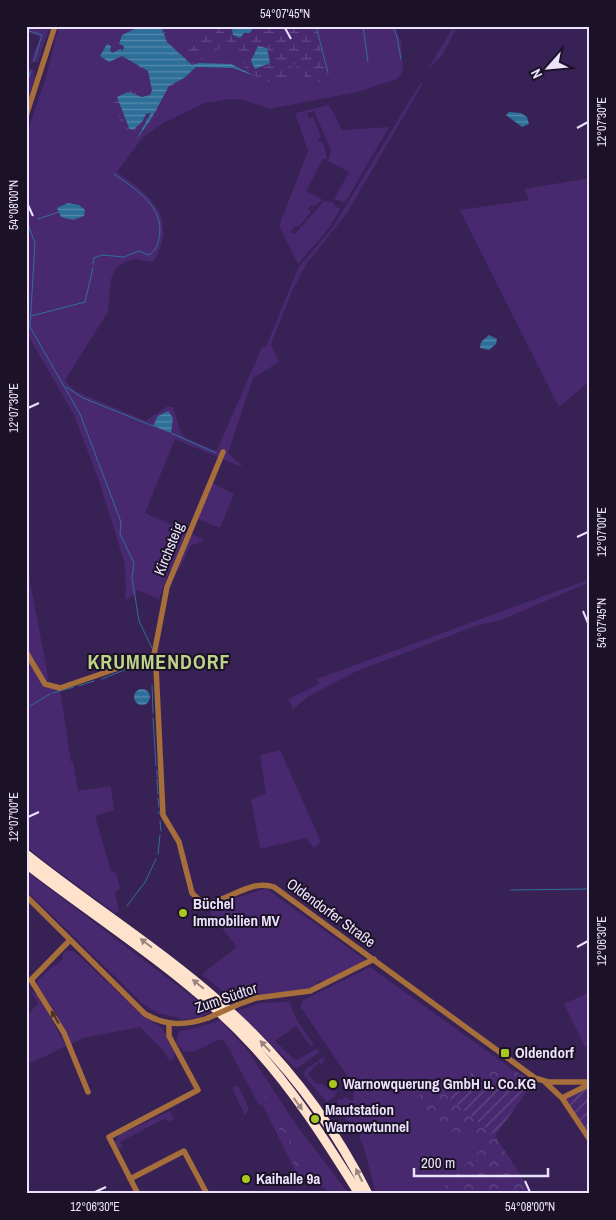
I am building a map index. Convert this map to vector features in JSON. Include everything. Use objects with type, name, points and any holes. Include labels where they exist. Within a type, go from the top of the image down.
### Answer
[{"type":"highway","points":[[26,848],[31,862],[150,946],[232,1013],[296,1081],[349,1157],[368,1194]]},
{"type":"highway","points":[[26,854],[31,862],[225,1018],[254,1047],[286,1087],[359,1194]]},
{"type":"street","points":[[26,116],[55,26]]},
{"type":"street","name":"Kirchsteig","points":[[153,660],[167,587],[223,452]]},
{"type":"street","points":[[26,652],[45,684],[60,688],[142,660],[153,660]]},
{"type":"street","name":"Oldendorfer Straße","points":[[153,660],[156,667],[163,815],[178,842],[192,893],[199,900],[207,903],[256,885],[263,884],[274,887],[527,1073],[545,1082]]},
{"type":"street","name":"Zum Südtor","points":[[26,896],[135,1006],[150,1017],[168,1024],[188,1024],[208,1018],[256,998],[310,991],[374,959]]},
{"type":"street","points":[[70,940],[28,979],[37,990],[70,1046],[88,1092]]},
{"type":"street","points":[[138,1194],[109,1137],[198,1090],[171,1040],[168,1024]]},
{"type":"street","points":[[545,1082],[590,1083]]},
{"type":"street","points":[[545,1082],[562,1098],[590,1140]]},
{"type":"street","points":[[562,1098],[590,1083]]},
{"type":"street","points":[[130,1179],[184,1151],[207,1194]]},
{"type":"green space","points":[[26,26],[50,26],[38,62],[30,63],[40,37],[26,32]]},
{"type":"green space","points":[[59,26],[395,26],[401,42],[403,71],[397,79],[357,92],[269,109],[245,100],[230,99],[205,103],[163,123],[143,137],[117,172],[142,191],[155,205],[163,223],[162,241],[155,260],[152,262],[135,259],[117,267],[111,279],[108,312],[65,380],[75,391],[146,421],[166,407],[173,407],[181,433],[186,438],[214,450],[217,450],[262,347],[266,347],[298,268],[333,227],[421,82],[422,85],[347,213],[307,263],[292,291],[271,344],[279,362],[253,378],[228,453],[244,468],[175,439],[145,513],[205,540],[190,546],[178,572],[170,569],[159,599],[137,590],[136,594],[125,600],[124,561],[98,478],[73,413],[26,332],[26,136],[45,80]]},
{"type":"green space","points":[[126,26],[163,26],[170,42],[184,48],[189,48],[210,34],[216,37],[215,26],[242,26],[233,35],[237,36],[250,33],[254,26],[317,26],[328,74],[321,81],[311,83],[292,62],[289,80],[284,88],[248,73],[237,49],[225,42],[219,49],[202,56],[202,61],[195,64],[196,67],[175,84],[151,119],[147,121],[144,117],[137,131],[133,133],[122,126],[113,98],[126,89],[144,93],[151,88],[148,72],[134,64],[125,55],[123,43]]},
{"type":"green space","points":[[454,26],[458,26],[441,57],[428,69]]},
{"type":"green space","points":[[28,68],[34,70],[35,77],[26,106]]},
{"type":"green space","points":[[329,105],[342,130],[389,127],[346,201],[343,202],[334,199],[349,172],[328,161],[331,150],[314,111],[307,113],[309,118],[313,117],[321,137],[318,139],[320,142],[323,142],[327,159],[323,159],[306,191],[323,200],[314,206],[311,205],[308,209],[311,212],[298,227],[294,226],[291,232],[295,234],[324,201],[332,202],[340,210],[328,229],[298,264],[279,226],[308,151],[295,113]]},
{"type":"green space","points":[[590,178],[590,381],[559,407],[460,210],[529,200],[524,189]]},
{"type":"green space","points":[[210,482],[234,494],[220,528],[195,518]]},
{"type":"green space","points":[[26,530],[30,582],[49,681],[46,680],[26,648],[26,608],[30,598],[26,585]]},
{"type":"green space","points":[[590,579],[590,582],[501,620],[478,625],[355,672],[309,696],[293,709],[288,699],[319,684],[317,679]]},
{"type":"green space","points":[[26,652],[40,678],[60,690],[71,762],[73,762],[78,791],[111,786],[114,810],[95,816],[111,871],[116,872],[120,888],[115,893],[119,911],[115,913],[35,854],[26,845]]},
{"type":"green space","points":[[280,750],[321,842],[314,848],[306,838],[260,849],[251,800],[266,793],[260,755]]},
{"type":"green space","points":[[26,871],[211,1011],[201,1017],[180,1020],[179,1018],[158,1013],[143,1004],[26,890]]},
{"type":"green space","points":[[267,889],[364,959],[364,962],[326,981],[318,981],[317,985],[307,989],[254,996],[234,1001],[202,974],[237,947],[211,914],[210,907]]},
{"type":"green space","points":[[68,950],[75,952],[141,1014],[163,1029],[175,1054],[174,1058],[169,1061],[164,1051],[140,1027],[83,1038],[71,1044],[50,1004],[37,985],[38,980],[62,960],[63,953]]},
{"type":"green space","points":[[370,967],[515,1071],[476,1071],[419,1096],[495,1136],[437,1194],[376,1194],[364,1148],[359,1137],[361,1135],[353,1123],[350,1123],[341,1114],[337,1099],[343,1100],[345,1097],[353,1101],[354,1086],[302,1009],[300,1009],[303,1000]]},
{"type":"green space","points":[[29,990],[38,995],[66,1046],[31,1063],[26,1063],[26,1016],[39,1003]]},
{"type":"green space","points":[[590,992],[590,1045],[585,1047],[564,1004]]},
{"type":"green space","points":[[289,1002],[297,1020],[314,1045],[310,1046],[296,1026],[275,1041],[297,1060],[316,1049],[320,1052],[296,1069],[237,1011],[260,1003]]},
{"type":"green space","points":[[220,1020],[248,1051],[297,1126],[349,1194],[330,1194],[324,1188],[296,1173],[262,1104],[259,1105],[225,1042],[220,1039],[193,1052],[183,1051],[176,1042],[179,1031],[197,1028]]},
{"type":"green space","points":[[322,1058],[325,1060],[321,1065],[319,1062],[308,1074],[316,1084],[320,1083],[334,1092],[338,1089],[335,1096],[327,1102],[304,1076],[305,1070]]},
{"type":"green space","points":[[476,1071],[515,1071],[531,1080],[477,1086],[446,1095],[495,1136],[533,1194],[437,1194],[494,1136],[463,1137],[413,1109],[418,1096]]},
{"type":"green space","points":[[531,1080],[533,1083],[495,1136],[446,1095],[477,1086]]},
{"type":"green space","points":[[238,1085],[249,1109],[245,1115],[232,1088]]},
{"type":"green space","points":[[590,1087],[590,1136],[564,1099]]},
{"type":"green space","points":[[261,1089],[309,1172],[299,1174]]},
{"type":"green space","points":[[170,1111],[174,1119],[168,1122],[166,1118],[120,1142],[123,1147],[118,1149],[115,1142],[119,1135]]},
{"type":"water","points":[[161,26],[167,42],[192,65],[199,63],[231,64],[255,76],[233,68],[196,67],[184,78],[169,86],[151,119],[136,140],[151,113],[146,114],[142,122],[133,130],[129,128],[117,97],[128,92],[142,97],[150,95],[152,90],[148,71],[122,56],[109,62],[100,56],[107,44],[111,46],[110,50],[112,53],[120,49],[123,51],[124,46],[119,44],[122,35],[139,27]]},
{"type":"water","points":[[242,26],[254,26],[250,33],[244,33],[240,38],[233,35],[232,29]]},
{"type":"water","points":[[258,46],[267,48],[270,63],[255,69],[251,61]]},
{"type":"water","points":[[509,112],[521,113],[527,117],[529,124],[522,127],[506,115]]},
{"type":"water","points":[[68,203],[79,205],[85,210],[84,216],[73,220],[61,217],[57,208]]},
{"type":"water","points":[[489,335],[497,339],[496,344],[489,350],[480,348],[481,342]]},
{"type":"water","points":[[168,411],[173,418],[171,433],[153,426],[158,416]]},
{"type":"water","points":[[142,689],[150,697],[142,705],[134,697]]},
{"type":"waterway","points":[[316,26],[328,73]]},
{"type":"waterway","points":[[363,26],[368,62]]},
{"type":"waterway","points":[[393,26],[401,59]]},
{"type":"waterway","points":[[26,30],[42,35],[34,61]]},
{"type":"waterway","points":[[26,85],[31,71]]},
{"type":"waterway","points":[[93,264],[94,258],[102,255],[124,257],[139,251],[149,255],[155,250],[159,241],[160,227],[158,217],[153,208],[131,186],[114,174]]},
{"type":"waterway","points":[[38,219],[59,212]]},
{"type":"waterway","points":[[26,219],[35,243],[30,327],[80,414],[121,522],[120,534],[134,563],[132,578],[139,621],[152,648]]},
{"type":"waterway","points":[[31,316],[85,302],[93,268]]},
{"type":"waterway","points":[[66,387],[83,398],[153,426]]},
{"type":"waterway","points":[[171,433],[216,453]]},
{"type":"waterway","points":[[102,679],[139,664],[148,664],[152,671]]},
{"type":"waterway","points":[[78,686],[94,681]]},
{"type":"waterway","points":[[152,685],[153,713]]},
{"type":"waterway","points":[[53,693],[74,687]]},
{"type":"waterway","points":[[30,706],[50,694]]},
{"type":"waterway","points":[[153,718],[156,766]]},
{"type":"waterway","points":[[157,770],[157,777]]},
{"type":"waterway","points":[[157,779],[158,794]]},
{"type":"waterway","points":[[158,798],[159,807]]},
{"type":"waterway","points":[[160,821],[161,831]]},
{"type":"waterway","points":[[158,854],[160,835]]},
{"type":"waterway","points":[[127,906],[145,882],[156,859]]},
{"type":"waterway","points":[[511,890],[590,889]]},
{"type":"place","name":"Büchel Immobilien MV","points":[[183,913]]},
{"type":"place","name":"Oldendorf","points":[[505,1053]]},
{"type":"place","name":"Warnowquerung GmbH u. Co.KG","points":[[333,1084]]},
{"type":"place","name":"Mautstation Warnowtunnel","points":[[315,1119]]},
{"type":"place","name":"Kaihalle 9a","points":[[246,1179]]},
{"type":"district","name":"KRUMMENDORF","points":[[159,662]]}]
